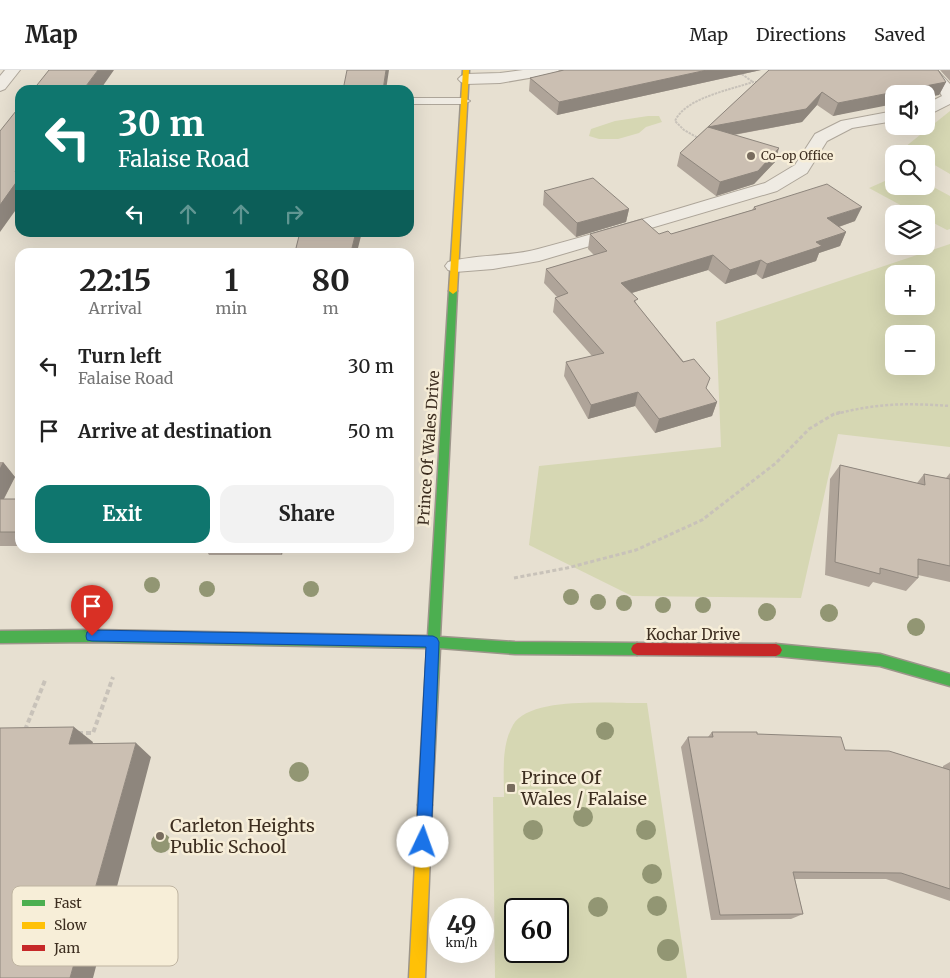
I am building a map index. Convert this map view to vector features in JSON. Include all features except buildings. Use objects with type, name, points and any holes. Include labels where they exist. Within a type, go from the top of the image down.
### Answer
[{"type":"main road","name":"Prince Of Wales Drive","points":[[417,978],[433,642],[466,75]]},
{"type":"main road","name":"Kochar Drive","points":[[0,637],[92,636],[433,642],[515,648],[774,650],[880,660],[950,680]]},
{"type":"street","points":[[0,86],[14,70]]},
{"type":"street","points":[[466,75],[500,78],[552,70]]},
{"type":"street","points":[[928,70],[941,81],[950,98],[935,106]]},
{"type":"street","points":[[455,266],[493,263],[539,255],[771,187],[801,169],[821,138],[847,124],[885,118]]},
{"type":"lane","points":[[414,101],[464,101]]},
{"type":"path","points":[[736,70],[753,82]]},
{"type":"path","points":[[701,139],[684,130],[675,120],[679,112],[689,104],[753,82],[762,82]]},
{"type":"path","points":[[514,578],[567,568],[636,550],[702,520],[776,462],[809,429],[834,414],[866,406],[910,403],[950,406]]},
{"type":"path","points":[[73,733],[93,733],[113,677]]},
{"type":"path","points":[[33,733],[23,733],[46,678]]},
{"type":"green space","points":[[950,111],[950,174],[935,165],[935,145],[908,145],[920,135],[935,135],[935,123]]},
{"type":"green space","points":[[659,116],[662,122],[646,127],[639,133],[618,139],[599,139],[589,136],[591,129],[615,121]]},
{"type":"green space","points":[[885,181],[885,195],[935,195],[935,188],[950,196],[950,229],[947,230],[935,224],[935,205],[900,205],[869,188]]},
{"type":"green space","points":[[950,244],[950,447],[838,434],[801,598],[632,596],[529,545],[539,466],[721,447],[716,322],[885,266],[885,315],[935,315],[935,265],[887,265],[917,255],[935,255],[935,249]]},
{"type":"green space","points":[[595,702],[647,703],[687,978],[495,978],[493,797],[504,797],[505,751],[509,733],[522,715],[537,709],[555,705]]},
{"type":"traffic: fast","points":[[425,805],[453,291]]},
{"type":"traffic: fast","points":[[0,637],[92,636],[433,642],[515,648],[637,649]]},
{"type":"traffic: fast","points":[[776,650],[880,660],[950,680]]},
{"type":"traffic: slow","points":[[453,291],[466,70]]},
{"type":"traffic: slow","points":[[417,978],[425,805]]},
{"type":"traffic: jam","points":[[637,649],[776,650]]},
{"type":"place","name":"Co-op Office","points":[[751,156]]},
{"type":"place","name":"Prince Of Wales / Falaise","points":[[511,788]]},
{"type":"place","name":"Carleton Heights Public School","points":[[160,836]]},
{"type":"route","points":[[92,636],[433,642],[423,842]]}]
